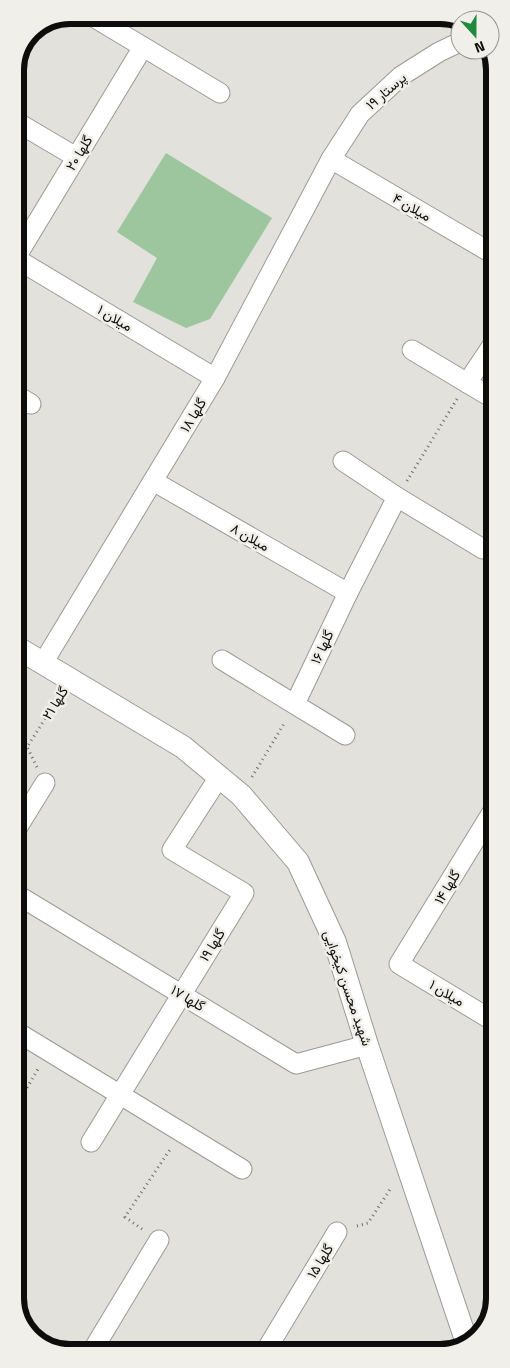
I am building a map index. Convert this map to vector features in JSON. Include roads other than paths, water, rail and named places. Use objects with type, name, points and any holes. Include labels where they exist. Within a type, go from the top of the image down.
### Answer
[{"type":"street","points":[[105,24],[220,93]]},
{"type":"street","name":"گلها ۲۰","points":[[24,245],[143,47]]},
{"type":"street","name":"پرستار ۱۹","points":[[331,160],[360,114],[401,76],[450,47]]},
{"type":"street","points":[[24,126],[76,158]]},
{"type":"street","name":"میلان ۴","points":[[331,160],[486,250]]},
{"type":"street","name":"گلها ۱۸","points":[[43,663],[215,378],[331,160]]},
{"type":"street","name":"میلان ۱","points":[[24,263],[215,378]]},
{"type":"street","points":[[412,350],[486,395]]},
{"type":"street","points":[[467,384],[486,356]]},
{"type":"street","points":[[342,461],[483,549]]},
{"type":"street","name":"میلان ۸","points":[[153,481],[348,593]]},
{"type":"street","name":"گلها ۱۶","points":[[296,704],[348,593],[397,497]]},
{"type":"street","name":"شهید محسن کیخوایی","points":[[24,652],[183,747],[242,795],[298,862],[334,942],[465,1337]]},
{"type":"street","points":[[222,660],[345,735]]},
{"type":"street","name":"گلها ۱۹","points":[[91,1142],[244,893],[172,850],[219,777]]},
{"type":"street","points":[[24,817],[45,783]]},
{"type":"street","name":"گلها ۱۴","points":[[399,964],[486,822]]},
{"type":"street","name":"گلها ۱۷","points":[[24,899],[296,1064],[367,1045]]},
{"type":"street","name":"میلان ۱","points":[[399,964],[486,1017]]},
{"type":"street","points":[[24,1037],[242,1169]]},
{"type":"street","name":"گلها ۱۵","points":[[270,1344],[337,1232]]},
{"type":"street","points":[[96,1344],[159,1240]]}]
